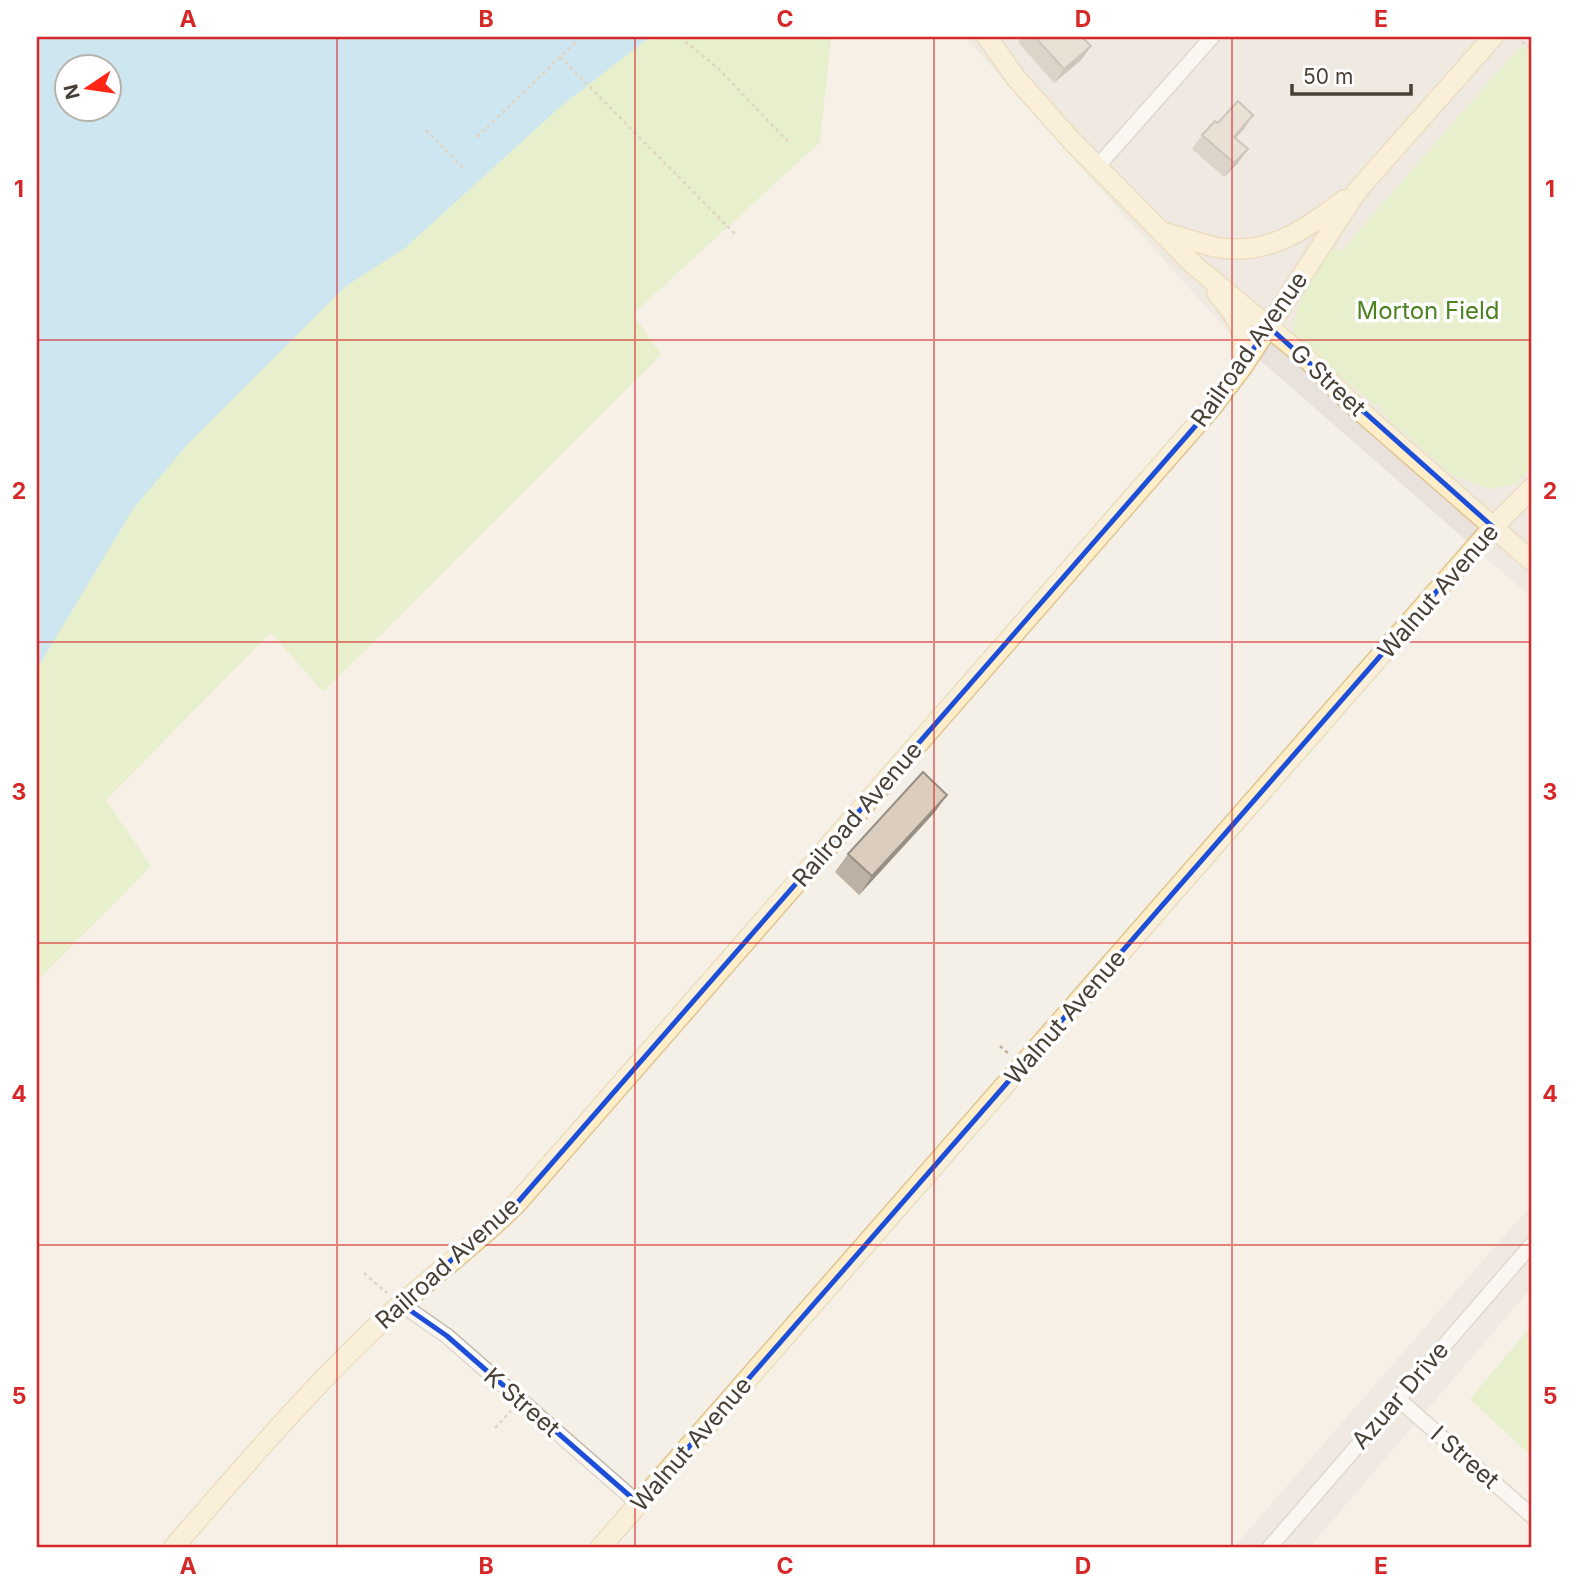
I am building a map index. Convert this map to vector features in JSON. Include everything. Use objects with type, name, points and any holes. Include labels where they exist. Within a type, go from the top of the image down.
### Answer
[{"type":"main road","name":"G Street","points":[[976,37],[1097,167],[1194,265],[1307,359],[1350,402],[1532,561]]},
{"type":"main road","name":"Railroad Avenue","points":[[173,1548],[316,1387],[401,1304],[472,1246],[517,1202],[1185,438],[1243,366],[1357,191],[1493,37]]},
{"type":"main road","points":[[1160,231],[1215,247],[1249,249],[1281,241],[1303,230],[1357,191]]},
{"type":"main road","points":[[1194,265],[1240,323],[1243,334],[1243,366]]},
{"type":"main road","name":"Walnut Avenue","points":[[600,1548],[646,1509],[1493,527],[1532,488]]},
{"type":"street","points":[[1097,167],[1212,37]]},
{"type":"street","name":"Azuar Drive","points":[[1269,1548],[1532,1244]]},
{"type":"street","name":"K Street","points":[[401,1304],[447,1336],[646,1509]]},
{"type":"street","name":"I Street","points":[[1397,1398],[1532,1516]]},
{"type":"path","points":[[477,137],[581,37]]},
{"type":"path","points":[[680,37],[719,69],[789,143]]},
{"type":"path","points":[[1517,37],[1532,50]]},
{"type":"path","points":[[560,57],[735,234]]},
{"type":"path","points":[[426,130],[464,169]]},
{"type":"path","points":[[363,1273],[401,1304]]},
{"type":"path","points":[[495,1428],[521,1401]]},
{"type":"highlighted area","points":[[1269,327],[1493,527],[639,1504],[447,1336],[401,1304],[518,1202],[1212,407]]},
{"type":"shaded area","points":[[965,37],[1532,37],[1532,598],[1231,335]]},
{"type":"shaded area","points":[[1532,1204],[1532,1287],[1309,1548],[1233,1548]]},
{"type":"green space","points":[[603,37],[831,37],[820,142],[633,314],[661,355],[323,692],[271,632],[106,800],[151,866],[37,981],[37,620],[110,498]]},
{"type":"green space","name":"Morton Field","points":[[1521,45],[1532,54],[1532,467],[1517,484],[1491,489],[1452,475],[1383,414],[1380,405],[1373,404],[1295,337],[1294,328],[1295,317],[1305,291],[1333,248],[1341,251]]},
{"type":"green space","points":[[1532,1325],[1532,1457],[1470,1399]]},
{"type":"water","points":[[37,37],[650,37],[560,107],[405,248],[346,286],[186,446],[133,509],[37,669]]},
{"type":"building","points":[[1035,37],[1082,37],[1091,46],[1064,69]]},
{"type":"building","points":[[1238,101],[1253,115],[1234,137],[1248,149],[1234,163],[1202,135],[1215,121],[1218,123]]},
{"type":"building","points":[[923,772],[947,795],[872,876],[848,854]]}]
